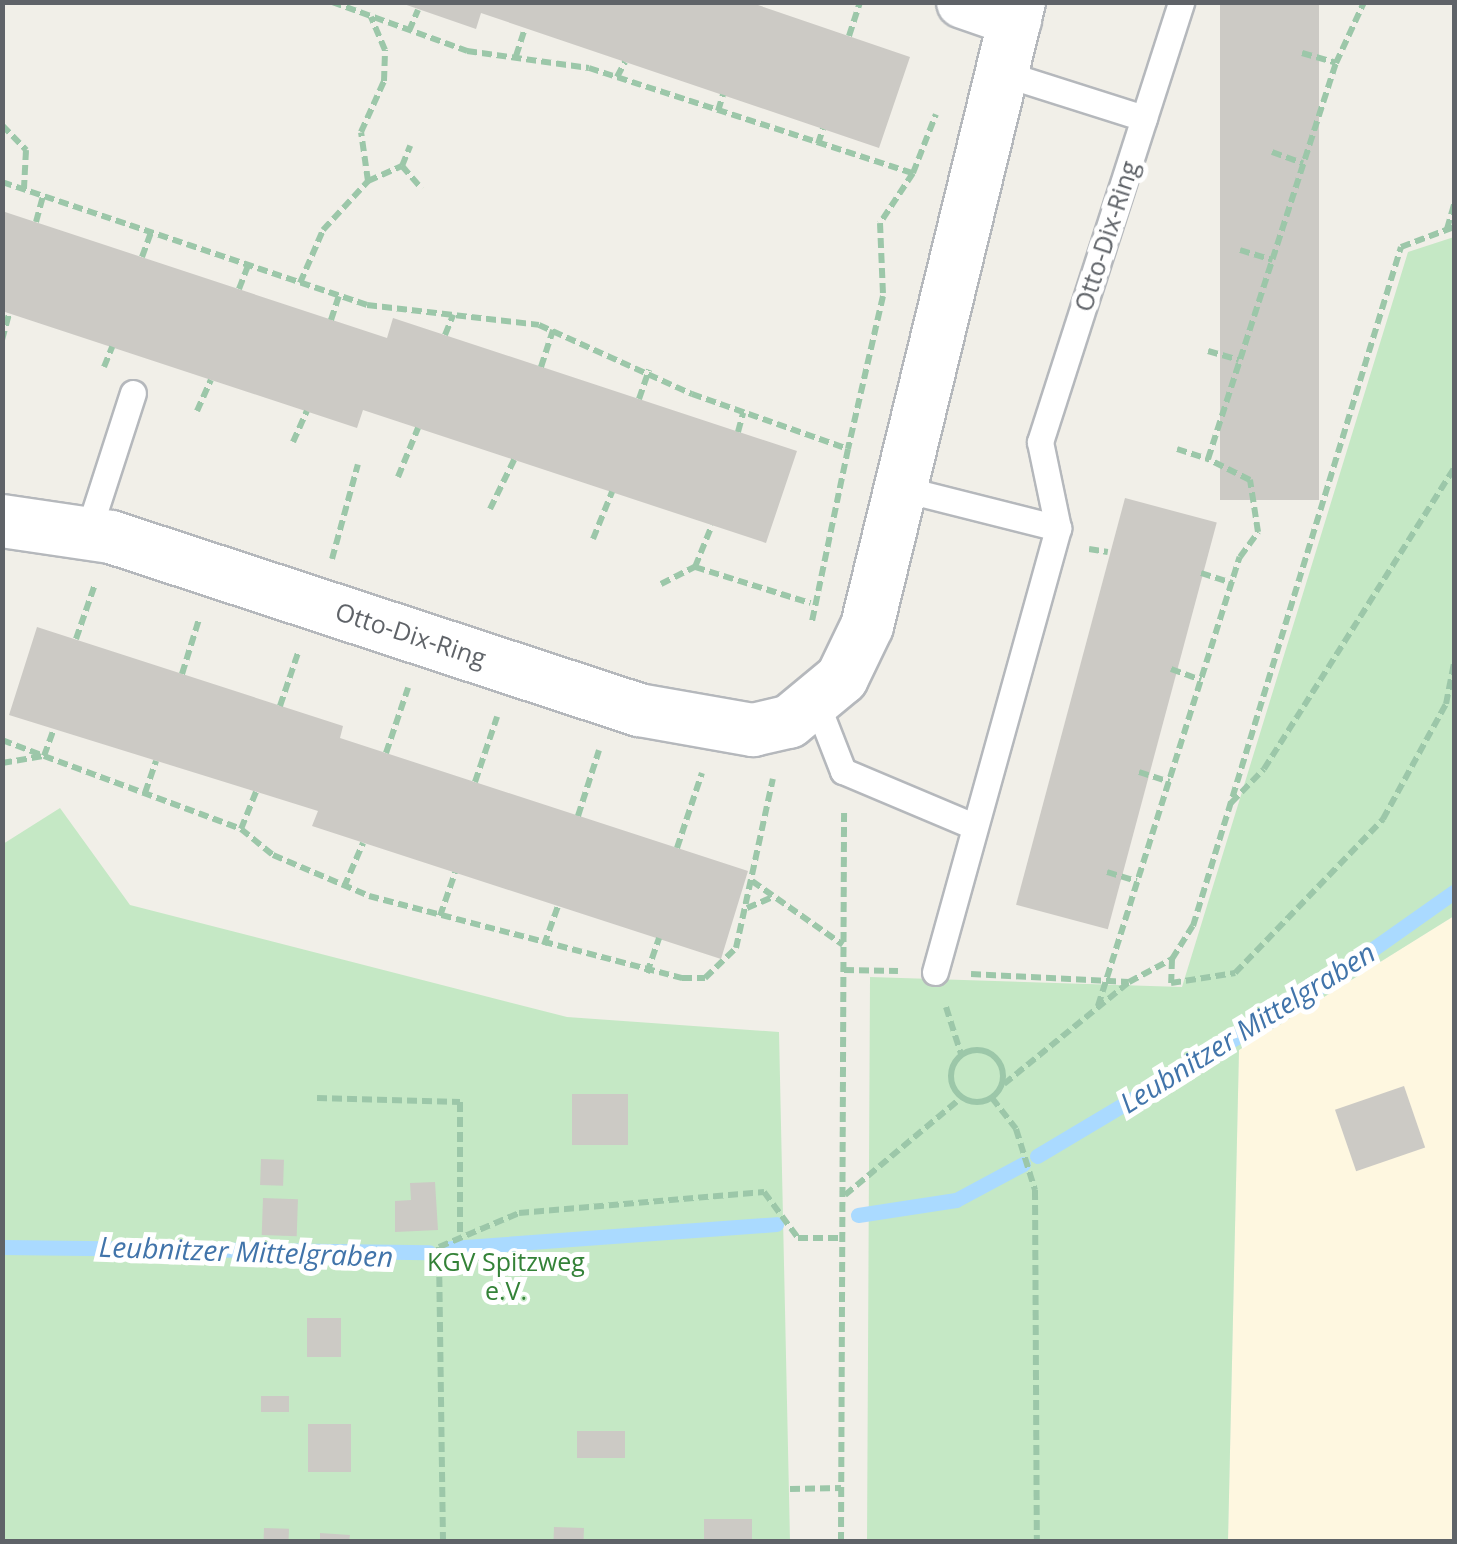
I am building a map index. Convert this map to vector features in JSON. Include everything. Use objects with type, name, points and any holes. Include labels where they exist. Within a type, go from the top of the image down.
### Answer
[{"type":"street","points":[[803,715],[867,626],[907,490],[1016,11],[963,2]]},
{"type":"street","name":"Otto-Dix-Ring","points":[[2,521],[88,532],[320,603],[616,702],[718,725],[803,715]]},
{"type":"lane","name":"Otto-Dix-Ring","points":[[935,972],[971,825],[1058,528],[1040,442],[1181,2]]},
{"type":"lane","points":[[1002,73],[1144,118]]},
{"type":"lane","points":[[88,532],[133,393]]},
{"type":"lane","points":[[907,490],[1058,528]]},
{"type":"lane","points":[[803,715],[843,772],[971,825]]},
{"type":"path","points":[[332,2],[409,31],[617,77],[913,173],[880,224],[884,296],[810,603],[695,567]]},
{"type":"path","points":[[849,36],[860,2]]},
{"type":"path","points":[[1208,459],[1336,63],[1364,2]]},
{"type":"path","points":[[409,31],[418,10]]},
{"type":"path","points":[[368,180],[361,132],[384,81],[385,50],[372,16]]},
{"type":"path","points":[[516,56],[525,28]]},
{"type":"path","points":[[1302,53],[1336,63]]},
{"type":"path","points":[[617,77],[624,62]]},
{"type":"path","points":[[718,111],[723,96]]},
{"type":"path","points":[[2,125],[26,150],[24,189]]},
{"type":"path","points":[[818,144],[823,129]]},
{"type":"path","points":[[300,283],[324,230],[368,180],[402,166],[410,146]]},
{"type":"path","points":[[1272,152],[1303,163]]},
{"type":"path","points":[[402,166],[422,189]]},
{"type":"path","points":[[2,182],[340,296],[553,330],[743,412],[848,448]]},
{"type":"path","points":[[36,222],[43,196]]},
{"type":"path","points":[[992,1098],[1003,1084],[1128,982],[1172,959],[1192,926],[1402,247],[1450,228],[1454,204]]},
{"type":"path","points":[[142,257],[151,232]]},
{"type":"path","points":[[1240,250],[1272,260]]},
{"type":"path","points":[[239,289],[248,265]]},
{"type":"path","points":[[332,320],[340,296]]},
{"type":"path","points":[[2,340],[8,313]]},
{"type":"path","points":[[444,335],[452,315]]},
{"type":"path","points":[[541,366],[553,330]]},
{"type":"path","points":[[1208,351],[1239,360]]},
{"type":"path","points":[[639,399],[649,370]]},
{"type":"path","points":[[198,411],[211,380]]},
{"type":"path","points":[[293,442],[307,411]]},
{"type":"path","points":[[738,432],[743,412]]},
{"type":"path","points":[[398,477],[418,428]]},
{"type":"path","points":[[1098,1006],[1232,584],[1262,514],[1250,480],[1177,449]]},
{"type":"path","points":[[490,509],[514,460]]},
{"type":"path","points":[[320,603],[358,464]]},
{"type":"path","points":[[1230,805],[1264,769],[1454,469]]},
{"type":"path","points":[[594,539],[612,492]]},
{"type":"path","points":[[661,584],[695,567],[712,525]]},
{"type":"path","points":[[1201,573],[1232,584]]},
{"type":"path","points":[[386,753],[426,639]]},
{"type":"path","points":[[1172,959],[1172,983],[1235,974],[1249,960],[1383,819],[1446,704],[1454,663]]},
{"type":"path","points":[[475,782],[514,668]]},
{"type":"path","points":[[1171,669],[1201,680]]},
{"type":"path","points":[[578,816],[616,702]]},
{"type":"path","points":[[2,740],[241,828],[272,854],[344,886],[647,972],[705,978],[726,966],[803,715]]},
{"type":"path","points":[[677,848],[718,725]]},
{"type":"path","points":[[44,756],[54,729]]},
{"type":"path","points":[[2,763],[44,756]]},
{"type":"path","points":[[145,794],[156,761]]},
{"type":"path","points":[[840,1542],[843,772]]},
{"type":"path","points":[[1139,772],[1168,782]]},
{"type":"path","points":[[241,828],[256,792]]},
{"type":"path","points":[[344,886],[363,843]]},
{"type":"path","points":[[1108,872],[1137,881]]},
{"type":"path","points":[[440,916],[456,873]]},
{"type":"path","points":[[752,881],[771,898],[844,945]]},
{"type":"path","points":[[746,909],[771,898]]},
{"type":"path","points":[[544,945],[558,906]]},
{"type":"path","points":[[647,972],[659,938]]},
{"type":"path","points":[[844,970],[1128,982]]},
{"type":"path","points":[[935,972],[961,1054],[950,1080],[960,1098]]},
{"type":"path","points":[[961,1054],[988,1051],[1003,1084]]},
{"type":"path","points":[[317,1098],[460,1102],[464,1235]]},
{"type":"path","points":[[844,1195],[960,1098],[992,1098]]},
{"type":"path","points":[[992,1098],[1016,1130],[1035,1190],[1037,1542]]},
{"type":"path","points":[[443,1542],[439,1247],[519,1213],[764,1192],[798,1238],[842,1238]]},
{"type":"path","points":[[790,1489],[841,1488]]},
{"type":"shaded area","points":[[1454,916],[1454,1541],[1228,1542],[1239,1050]]},
{"type":"green space","points":[[1454,237],[1454,916],[1239,1050],[1228,1541],[867,1542],[870,977],[1182,987],[1408,252]]},
{"type":"green space","name":"KGV Spitzweg e.V.","points":[[60,808],[130,905],[567,1017],[779,1032],[790,1541],[3,1542],[3,844]]},
{"type":"building","points":[[398,2],[749,2],[910,57],[879,148],[481,13],[476,29]]},
{"type":"building","points":[[1220,2],[1319,2],[1319,500],[1220,500]]},
{"type":"building","points":[[2,211],[387,338],[393,318],[797,451],[766,543],[363,410],[357,428],[2,311]]},
{"type":"building","points":[[1125,498],[1217,523],[1108,929],[1016,905]]},
{"type":"building","points":[[37,627],[343,726],[340,738],[748,871],[721,959],[312,826],[318,811],[9,715]]},
{"type":"building","points":[[1404,1086],[1425,1147],[1356,1171],[1335,1110]]},
{"type":"building","points":[[572,1094],[628,1094],[628,1145],[572,1145]]},
{"type":"building","points":[[261,1159],[284,1160],[283,1186],[260,1185]]},
{"type":"building","points":[[435,1182],[438,1230],[395,1232],[395,1201],[411,1200],[410,1183]]},
{"type":"building","points":[[263,1198],[298,1199],[297,1236],[262,1235]]},
{"type":"building","points":[[307,1318],[341,1318],[341,1357],[307,1357]]},
{"type":"building","points":[[261,1396],[289,1396],[289,1412],[261,1412]]},
{"type":"building","points":[[308,1424],[351,1424],[351,1472],[308,1472]]},
{"type":"building","points":[[577,1431],[625,1431],[625,1458],[577,1458]]},
{"type":"building","points":[[704,1519],[752,1519],[752,1542],[704,1542]]},
{"type":"building","points":[[554,1527],[584,1528],[583,1542],[553,1542]]},
{"type":"building","points":[[264,1528],[289,1529],[289,1542],[264,1542]]},
{"type":"building","points":[[320,1533],[350,1535],[349,1542],[320,1542]]},
{"type":"waterway","name":"Leubnitzer Mittelgraben","points":[[1037,1156],[1312,992],[1454,892]]},
{"type":"waterway","points":[[858,1215],[956,1200],[1023,1164]]},
{"type":"waterway","name":"Leubnitzer Mittelgraben","points":[[451,1248],[776,1224]]},
{"type":"waterway","name":"Leubnitzer Mittelgraben","points":[[2,1247],[429,1252]]}]
